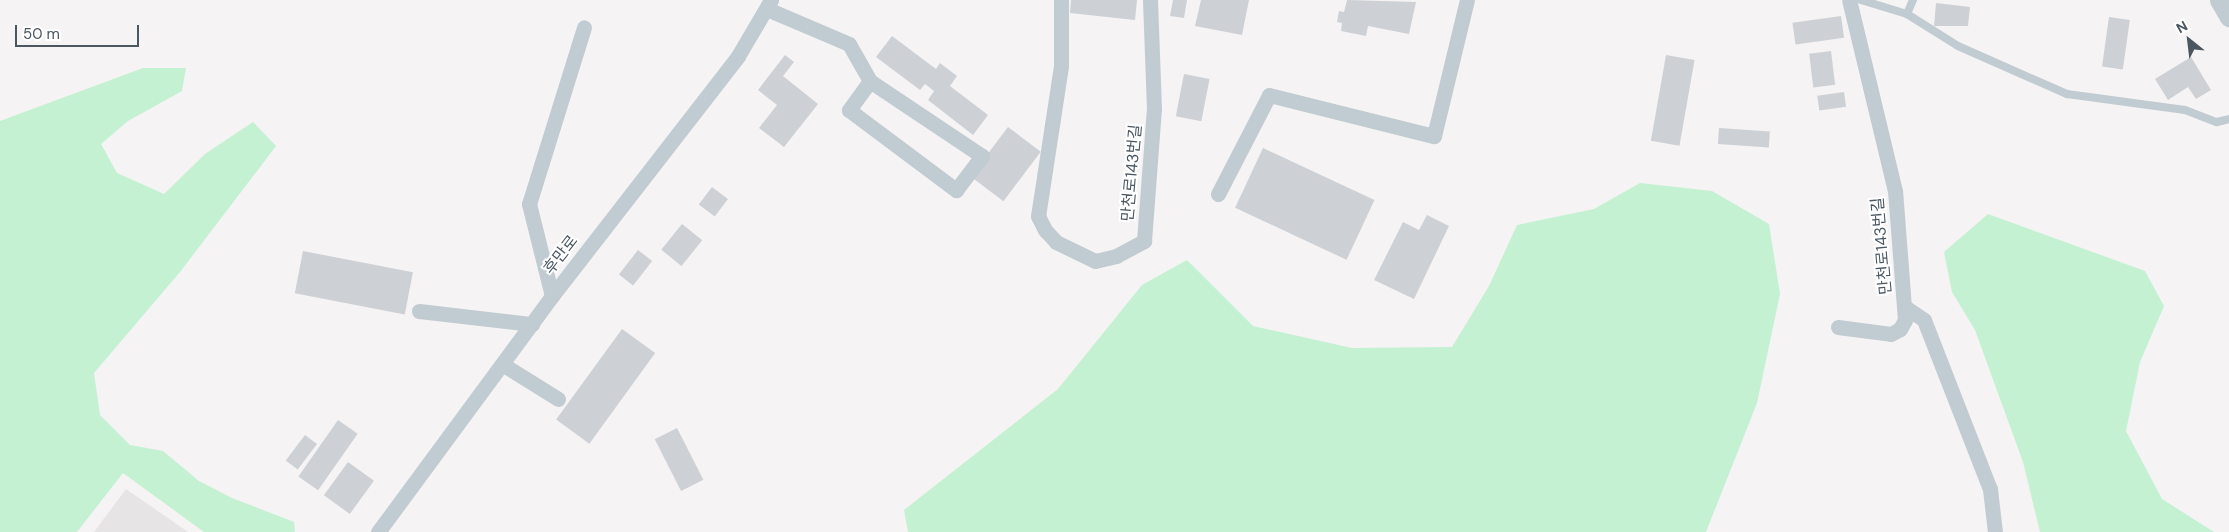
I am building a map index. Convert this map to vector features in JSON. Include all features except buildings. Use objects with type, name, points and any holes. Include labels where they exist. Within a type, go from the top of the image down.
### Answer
[{"type":"street","name":"만천로143번길","points":[[1062,0],[1061,66],[1038,216],[1045,230],[1056,242],[1095,261],[1116,256],[1144,241],[1154,109],[1150,0]]},
{"type":"street","points":[[1218,194],[1269,95],[1434,136],[1467,0]]},
{"type":"street","name":"만천로143번길","points":[[1849,0],[1895,191],[1905,307],[1924,320],[1990,489],[1995,532]]},
{"type":"street","points":[[2219,0],[2229,17]]},
{"type":"street","points":[[769,5],[850,44],[870,81],[982,156],[956,190],[849,110],[870,81]]},
{"type":"street","name":"후만로","points":[[378,532],[552,296],[738,56],[769,5]]},
{"type":"street","points":[[552,296],[529,204],[584,28]]},
{"type":"street","points":[[1838,327],[1891,334],[1904,325],[1905,307]]},
{"type":"street","points":[[419,311],[532,324]]},
{"type":"street","points":[[502,364],[558,399]]},
{"type":"lane","points":[[1861,0],[1907,14],[1958,46],[2067,94],[2185,110],[2217,122],[2229,120]]},
{"type":"lane","points":[[1907,14],[1914,0]]},
{"type":"shaded area","points":[[126,489],[188,532],[94,532]]},
{"type":"green space","points":[[143,68],[186,68],[182,91],[128,121],[101,144],[117,173],[164,194],[205,154],[253,122],[276,146],[180,272],[94,373],[100,415],[130,445],[163,451],[199,481],[232,498],[294,522],[295,532],[204,532],[123,473],[77,532],[0,532],[0,121]]},
{"type":"green space","points":[[1640,183],[1712,191],[1769,224],[1780,294],[1757,403],[1706,532],[908,532],[904,510],[1058,389],[1142,285],[1187,260],[1253,326],[1352,348],[1452,347],[1489,286],[1517,225],[1594,209]]},
{"type":"green space","points":[[1988,214],[2145,271],[2164,306],[2140,362],[2126,431],[2162,499],[2214,532],[2040,532],[2023,462],[1975,330],[1952,292],[1944,252]]}]
